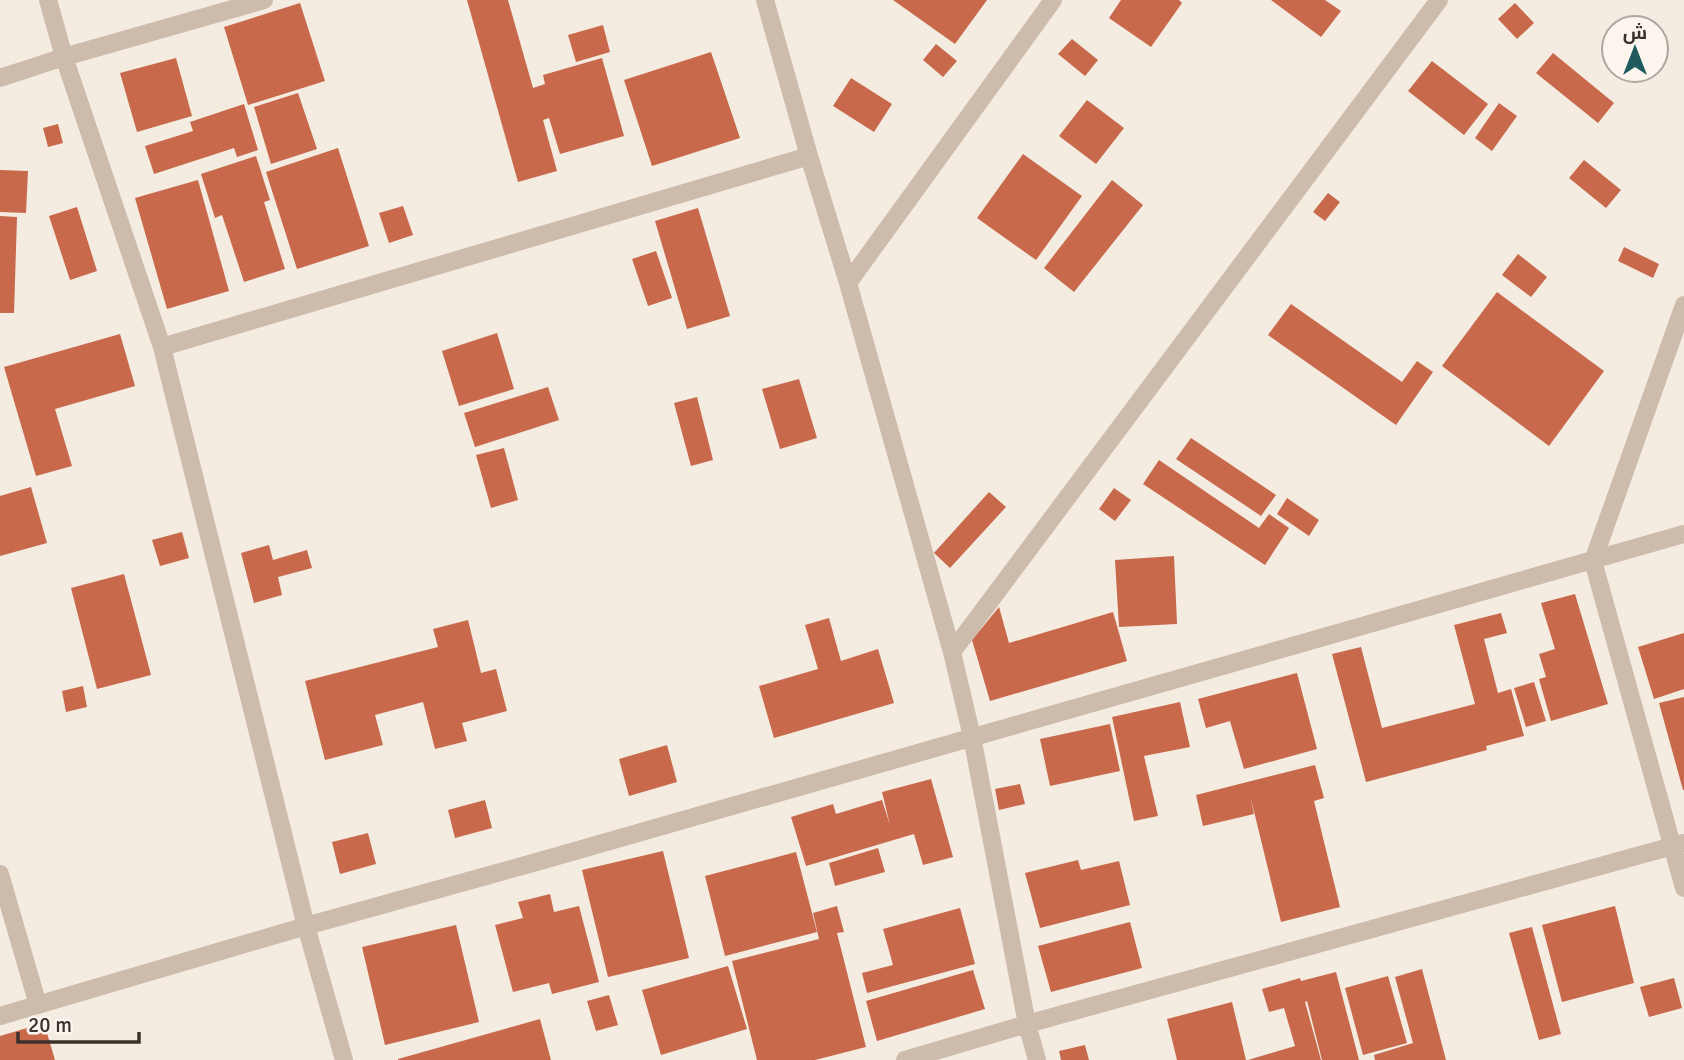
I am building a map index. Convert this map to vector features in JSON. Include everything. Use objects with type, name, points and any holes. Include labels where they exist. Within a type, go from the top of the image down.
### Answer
[{"type":"street","points":[[48,0],[64,57],[162,347],[306,926],[344,1060]]},
{"type":"street","points":[[0,78],[264,0]]},
{"type":"street","points":[[765,0],[848,283],[951,652],[972,737],[1027,1024],[1037,1060]]},
{"type":"street","points":[[848,283],[1053,0]]},
{"type":"street","points":[[951,652],[1439,0]]},
{"type":"street","points":[[162,347],[809,156]]},
{"type":"street","points":[[1684,304],[1593,561],[1678,845],[1684,888]]},
{"type":"street","points":[[0,1016],[306,926],[1684,534]]},
{"type":"street","points":[[905,1060],[1678,845]]},
{"type":"street","points":[[0,874],[38,1005]]},
{"type":"building","points":[[467,0],[508,0],[533,88],[545,84],[543,75],[602,58],[624,136],[560,154],[549,118],[543,120],[557,171],[518,182]]},
{"type":"building","points":[[893,0],[987,0],[955,44]]},
{"type":"building","points":[[1121,0],[1179,0],[1182,3],[1151,47],[1109,18]]},
{"type":"building","points":[[1271,0],[1325,0],[1341,11],[1321,37]]},
{"type":"building","points":[[300,3],[325,81],[248,105],[224,27]]},
{"type":"building","points":[[1515,3],[1534,23],[1517,39],[1498,19]]},
{"type":"building","points":[[603,25],[610,52],[576,62],[568,35]]},
{"type":"building","points":[[1072,39],[1098,60],[1085,76],[1058,54]]},
{"type":"building","points":[[936,44],[957,61],[943,77],[923,60]]},
{"type":"building","points":[[711,52],[740,138],[652,166],[624,80]]},
{"type":"building","points":[[1553,53],[1614,103],[1598,123],[1536,73]]},
{"type":"building","points":[[176,58],[192,116],[137,132],[120,73]]},
{"type":"building","points":[[1432,61],[1488,104],[1464,135],[1408,91]]},
{"type":"building","points":[[851,78],[892,104],[874,132],[833,106]]},
{"type":"building","points":[[298,93],[317,149],[271,164],[254,107]]},
{"type":"building","points":[[1087,100],[1124,128],[1096,164],[1059,136]]},
{"type":"building","points":[[1499,103],[1517,116],[1492,151],[1475,138]]},
{"type":"building","points":[[244,104],[258,150],[237,157],[234,148],[154,174],[145,146],[193,131],[190,122]]},
{"type":"building","points":[[58,124],[63,143],[48,147],[43,128]]},
{"type":"building","points":[[338,148],[369,246],[297,269],[266,172]]},
{"type":"building","points":[[1023,154],[1082,196],[1036,260],[977,218]]},
{"type":"building","points":[[256,156],[270,200],[264,202],[285,269],[244,282],[222,215],[215,218],[201,174]]},
{"type":"building","points":[[1584,160],[1621,190],[1606,208],[1569,178]]},
{"type":"building","points":[[0,170],[28,171],[26,213],[0,212]]},
{"type":"building","points":[[198,180],[229,291],[167,309],[135,198]]},
{"type":"building","points":[[1112,180],[1143,205],[1074,292],[1044,268]]},
{"type":"building","points":[[1328,193],[1340,202],[1325,221],[1313,212]]},
{"type":"building","points":[[403,206],[413,235],[389,243],[379,213]]},
{"type":"building","points":[[77,207],[97,271],[70,280],[49,216]]},
{"type":"building","points":[[698,208],[730,316],[687,329],[655,221]]},
{"type":"building","points":[[0,216],[17,217],[14,313],[0,313]]},
{"type":"building","points":[[1624,247],[1659,264],[1653,278],[1618,261]]},
{"type":"building","points":[[656,251],[672,298],[648,306],[632,259]]},
{"type":"building","points":[[1518,254],[1547,277],[1531,297],[1502,275]]},
{"type":"building","points":[[1497,292],[1604,371],[1549,446],[1442,366]]},
{"type":"building","points":[[1291,304],[1402,382],[1417,361],[1433,372],[1396,425],[1268,335]]},
{"type":"building","points":[[497,333],[514,389],[459,406],[442,351]]},
{"type":"building","points":[[120,334],[135,386],[55,409],[72,466],[36,476],[4,367]]},
{"type":"building","points":[[799,379],[817,438],[780,449],[762,389]]},
{"type":"building","points":[[548,387],[559,420],[475,447],[464,413]]},
{"type":"building","points":[[697,397],[713,460],[691,466],[674,403]]},
{"type":"building","points":[[1191,438],[1276,495],[1261,516],[1176,459]]},
{"type":"building","points":[[504,448],[518,500],[491,508],[476,455]]},
{"type":"building","points":[[1159,460],[1259,528],[1269,514],[1289,528],[1265,565],[1143,484]]},
{"type":"building","points":[[31,487],[47,543],[0,556],[0,496]]},
{"type":"building","points":[[1114,488],[1131,500],[1115,521],[1099,509]]},
{"type":"building","points":[[989,492],[1006,507],[950,568],[934,553]]},
{"type":"building","points":[[1287,498],[1319,520],[1309,536],[1277,514]]},
{"type":"building","points":[[182,532],[189,558],[160,566],[152,540]]},
{"type":"building","points":[[269,545],[273,560],[307,550],[312,568],[278,577],[282,595],[254,603],[241,553]]},
{"type":"building","points":[[1174,556],[1177,624],[1119,627],[1115,560]]},
{"type":"building","points":[[124,574],[151,675],[97,689],[71,588]]},
{"type":"building","points":[[1575,594],[1608,704],[1551,721],[1539,679],[1546,677],[1539,654],[1555,649],[1541,603]]},
{"type":"building","points":[[999,607],[1009,643],[1113,612],[1127,661],[990,701],[972,640]]},
{"type":"building","points":[[1501,613],[1507,633],[1484,639],[1498,693],[1511,689],[1524,736],[1486,746],[1487,750],[1366,782],[1332,654],[1361,647],[1382,728],[1475,704],[1454,625]]},
{"type":"building","points":[[829,618],[841,661],[878,649],[894,703],[774,738],[759,686],[818,669],[805,625]]},
{"type":"building","points":[[468,620],[481,673],[496,669],[507,711],[462,723],[467,741],[435,749],[423,702],[375,715],[383,745],[325,760],[305,681],[438,647],[433,629]]},
{"type":"building","points":[[1684,633],[1684,689],[1654,699],[1638,647]]},
{"type":"building","points":[[1297,673],[1317,749],[1244,769],[1230,721],[1206,728],[1198,699]]},
{"type":"building","points":[[1534,682],[1546,721],[1526,727],[1514,688]]},
{"type":"building","points":[[83,686],[87,707],[66,712],[62,691]]},
{"type":"building","points":[[1684,697],[1684,790],[1683,790],[1659,703]]},
{"type":"building","points":[[1180,702],[1190,747],[1144,756],[1158,816],[1134,821],[1112,717]]},
{"type":"building","points":[[1110,724],[1120,771],[1050,786],[1040,739]]},
{"type":"building","points":[[667,745],[677,782],[629,796],[619,759]]},
{"type":"building","points":[[1315,765],[1324,798],[1314,801],[1340,907],[1281,922],[1250,795],[1254,814],[1203,826],[1196,795]]},
{"type":"building","points":[[931,779],[953,857],[923,865],[914,834],[806,866],[791,817],[833,804],[836,814],[882,800],[890,825],[882,792]]},
{"type":"building","points":[[1020,784],[1025,804],[999,810],[995,789]]},
{"type":"building","points":[[485,800],[492,828],[455,838],[448,810]]},
{"type":"building","points":[[368,833],[376,864],[340,874],[332,842]]},
{"type":"building","points":[[878,848],[885,872],[835,886],[829,863]]},
{"type":"building","points":[[663,851],[689,958],[608,977],[582,870]]},
{"type":"building","points":[[796,852],[817,932],[725,956],[705,876]]},
{"type":"building","points":[[1078,860],[1081,870],[1119,861],[1130,905],[1040,928],[1025,873]]},
{"type":"building","points":[[550,894],[554,912],[579,906],[599,982],[552,994],[549,983],[513,992],[495,925],[523,918],[518,902]]},
{"type":"building","points":[[837,906],[844,932],[837,933],[866,1047],[815,1060],[757,1060],[732,961],[819,939],[813,913]]},
{"type":"building","points":[[1615,906],[1634,983],[1562,1002],[1542,925]]},
{"type":"building","points":[[960,908],[975,964],[867,993],[862,973],[893,965],[883,929]]},
{"type":"building","points":[[1130,922],[1142,968],[1051,992],[1038,946]]},
{"type":"building","points":[[456,925],[479,1022],[385,1045],[362,947]]},
{"type":"building","points":[[1532,927],[1561,1034],[1539,1040],[1509,933]]},
{"type":"building","points":[[728,966],[747,1029],[661,1055],[642,990]]},
{"type":"building","points":[[1422,969],[1446,1060],[1375,1060],[1374,1055],[1413,1043],[1395,977]]},
{"type":"building","points":[[973,970],[985,1009],[877,1041],[866,1001]]},
{"type":"building","points":[[1336,972],[1359,1060],[1322,1060],[1307,1001],[1305,1002],[1321,1060],[1248,1060],[1295,1046],[1284,1008],[1269,1012],[1262,989],[1300,978],[1301,981]]},
{"type":"building","points":[[1388,976],[1407,1043],[1363,1055],[1345,988]]},
{"type":"building","points":[[1674,978],[1682,1008],[1649,1017],[1640,987]]},
{"type":"building","points":[[609,995],[618,1025],[596,1031],[587,1001]]},
{"type":"building","points":[[1232,1002],[1246,1060],[1177,1060],[1167,1019]]},
{"type":"building","points":[[540,1019],[551,1060],[398,1060],[398,1059]]},
{"type":"building","points":[[44,1023],[55,1060],[0,1060],[0,1036]]},
{"type":"building","points":[[1085,1045],[1089,1060],[1061,1060],[1059,1051]]}]
